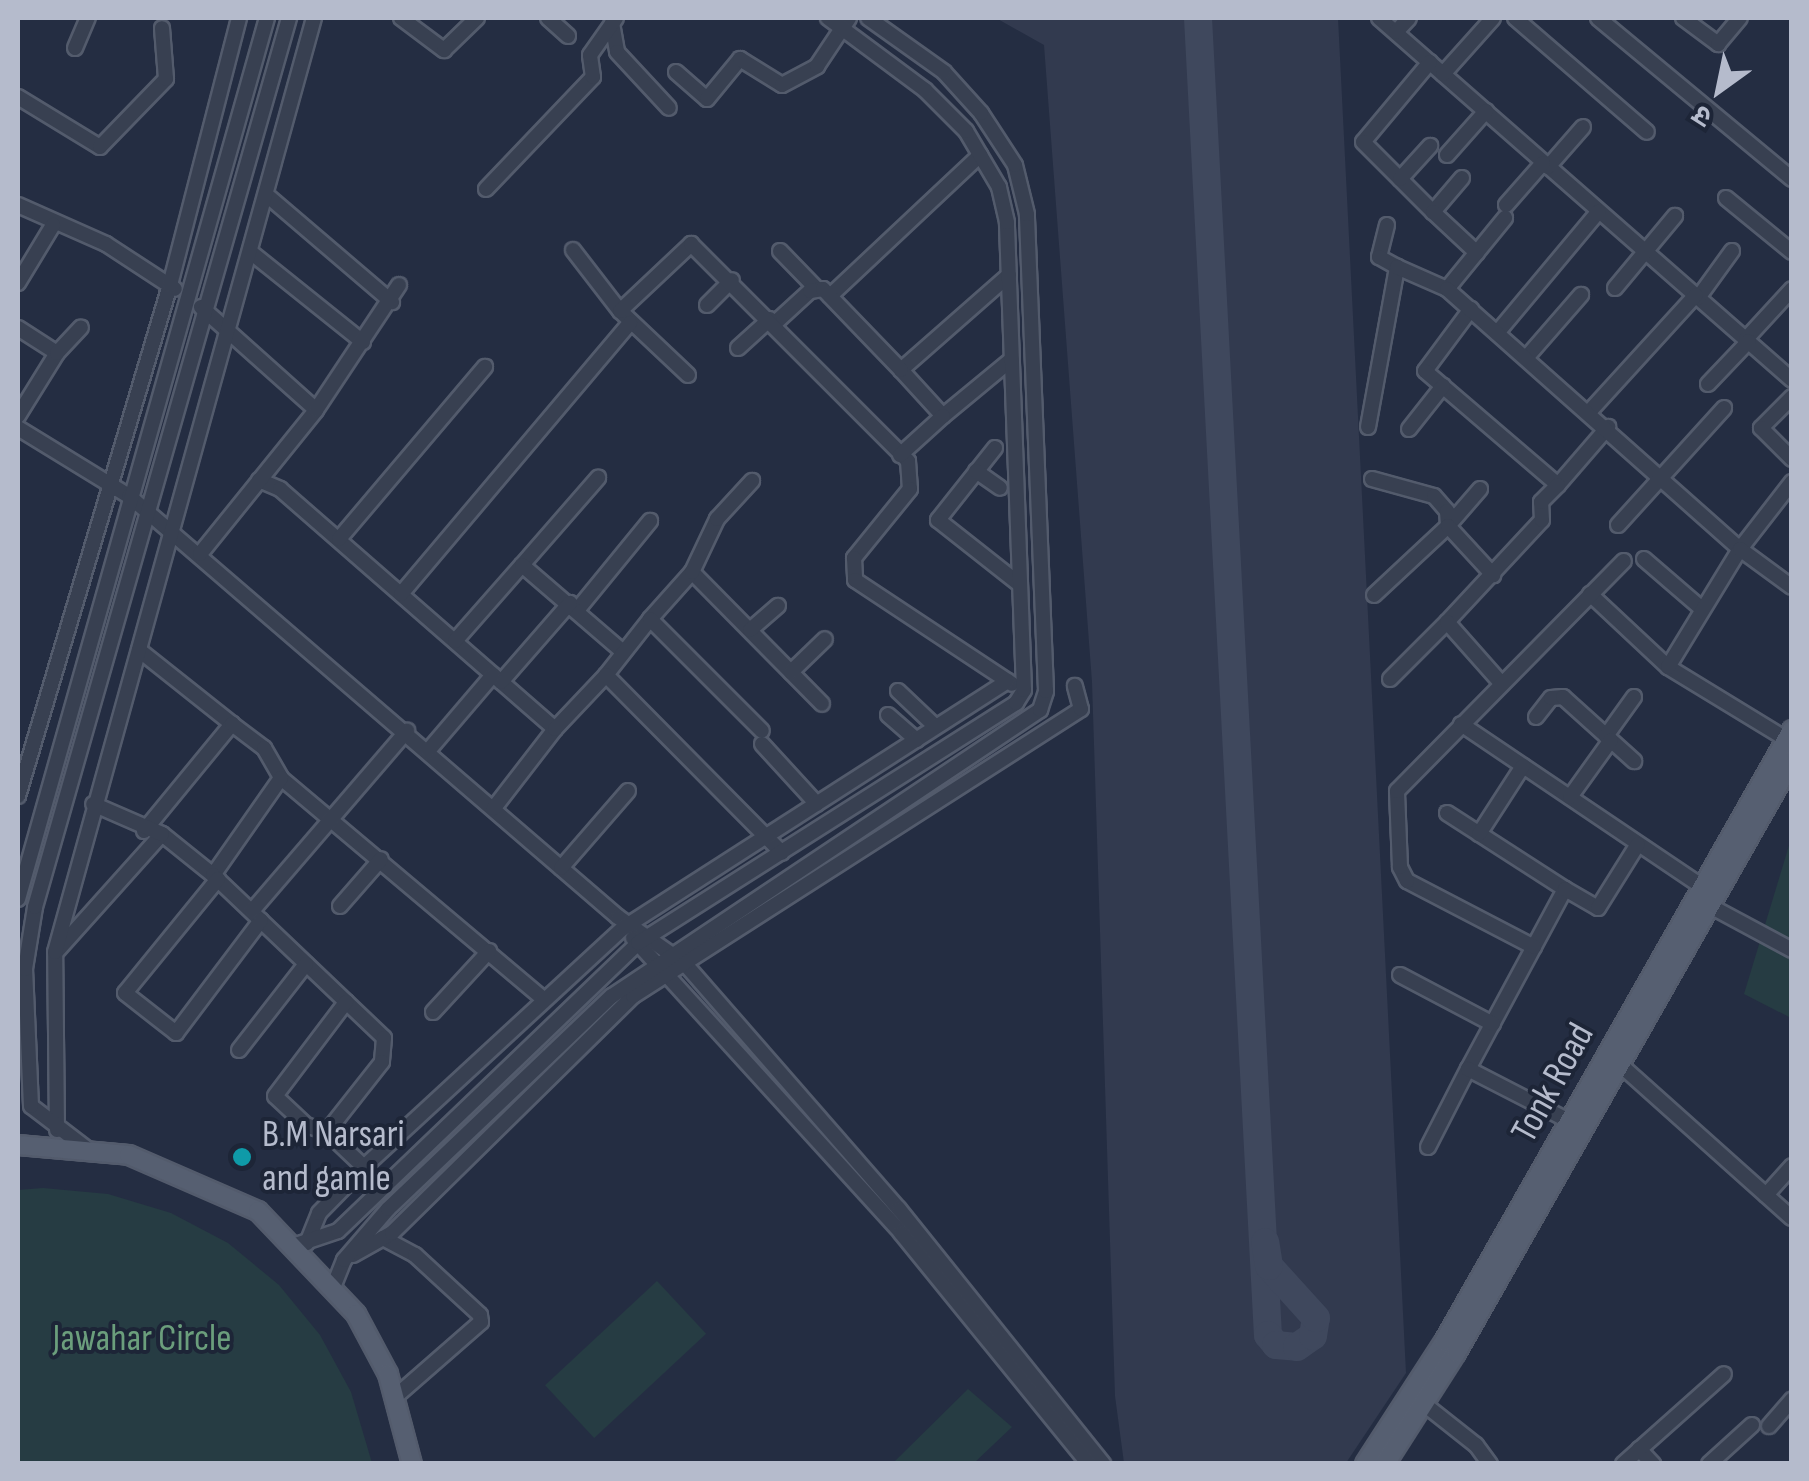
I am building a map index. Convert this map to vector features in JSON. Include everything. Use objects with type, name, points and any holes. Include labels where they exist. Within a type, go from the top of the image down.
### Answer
[{"type":"main road","name":"Tonk Road","points":[[1386,1464],[1424,1404],[1614,1059],[1701,886],[1789,734]]},
{"type":"main road","name":"Tonk Road","points":[[1366,1464],[1444,1342],[1569,1121],[1614,1059],[1710,906],[1792,761]]},
{"type":"main road","points":[[18,1145],[86,1148],[129,1155],[209,1185],[258,1211],[302,1244],[356,1314],[395,1396],[412,1464]]},
{"type":"street","points":[[75,48],[88,18]]},
{"type":"street","points":[[18,796],[23,753],[170,285],[240,18]]},
{"type":"street","points":[[18,899],[267,18]]},
{"type":"street","points":[[86,1148],[57,1130],[31,1106],[25,969],[35,907],[289,18]]},
{"type":"street","points":[[57,1130],[55,952],[93,804],[269,197],[314,18]]},
{"type":"street","points":[[401,18],[444,50],[476,18]]},
{"type":"street","points":[[548,18],[568,36]]},
{"type":"street","points":[[302,1244],[338,1231],[644,939],[1016,703],[1024,690],[1009,274],[999,187],[980,156],[925,90],[845,23],[828,18]]},
{"type":"street","points":[[334,1285],[344,1260],[547,1054],[664,957],[1040,710],[1046,691],[1027,214],[1015,165],[944,72],[868,18]]},
{"type":"street","points":[[1379,18],[1792,380]]},
{"type":"street","points":[[1396,32],[1409,18]]},
{"type":"street","points":[[1443,74],[1493,18]]},
{"type":"street","points":[[1515,18],[1647,132]]},
{"type":"street","points":[[1598,18],[1792,179]]},
{"type":"street","points":[[1684,18],[1718,44],[1740,18]]},
{"type":"street","points":[[614,20],[617,52],[669,108]]},
{"type":"street","points":[[486,189],[593,78],[590,54],[614,20]]},
{"type":"street","points":[[676,72],[707,99],[740,59],[782,84],[817,66],[845,23]]},
{"type":"street","points":[[18,98],[100,147],[166,78],[162,28]]},
{"type":"street","points":[[1430,62],[1363,142],[1477,253]]},
{"type":"street","points":[[1447,155],[1486,112]]},
{"type":"street","points":[[1447,288],[1506,212],[1584,127]]},
{"type":"street","points":[[1400,179],[1430,146]]},
{"type":"street","points":[[830,296],[980,156]]},
{"type":"street","points":[[1433,212],[1462,178]]},
{"type":"street","points":[[269,197],[392,302]]},
{"type":"street","points":[[1726,198],[1792,252]]},
{"type":"street","points":[[18,205],[53,225],[106,244],[189,298],[316,410]]},
{"type":"street","points":[[1497,333],[1598,212]]},
{"type":"street","points":[[1614,288],[1676,216]]},
{"type":"street","points":[[18,283],[53,225]]},
{"type":"street","points":[[1387,226],[1379,257],[1447,288],[1608,427],[1740,549],[1792,587]]},
{"type":"street","points":[[401,594],[625,317],[690,244],[732,280],[908,461],[910,489],[854,558],[856,580],[1008,681],[1024,690],[1046,691]]},
{"type":"street","points":[[573,250],[625,317],[688,375]]},
{"type":"street","points":[[780,251],[816,288],[830,296],[944,416]]},
{"type":"street","points":[[1590,411],[1697,297],[1732,252]]},
{"type":"street","points":[[253,254],[363,342]]},
{"type":"street","points":[[1368,428],[1397,267]]},
{"type":"street","points":[[901,370],[1009,274]]},
{"type":"street","points":[[708,305],[732,280]]},
{"type":"street","points":[[200,554],[316,410],[392,302],[399,285]]},
{"type":"street","points":[[738,348],[816,288]]},
{"type":"street","points":[[1708,384],[1792,288]]},
{"type":"street","points":[[1526,358],[1581,295]]},
{"type":"street","points":[[1470,309],[1427,362],[1425,371],[1558,485]]},
{"type":"street","points":[[18,416],[57,354],[80,327]]},
{"type":"street","points":[[18,328],[57,354]]},
{"type":"street","points":[[900,455],[1012,359]]},
{"type":"street","points":[[339,539],[485,367]]},
{"type":"street","points":[[1409,429],[1443,386]]},
{"type":"street","points":[[1792,396],[1761,428],[1792,459]]},
{"type":"street","points":[[1618,525],[1724,408]]},
{"type":"street","points":[[1390,679],[1542,520],[1540,502],[1608,427]]},
{"type":"street","points":[[18,428],[129,496],[664,957],[686,964],[900,1209],[1102,1464]]},
{"type":"street","points":[[995,448],[941,514],[940,525],[1019,584]]},
{"type":"street","points":[[976,471],[1000,488]]},
{"type":"street","points":[[455,641],[598,478]]},
{"type":"street","points":[[1372,479],[1434,496],[1444,504],[1448,526],[1493,575]]},
{"type":"street","points":[[259,480],[280,489],[554,728]]},
{"type":"street","points":[[494,808],[554,728],[606,675],[692,572],[717,519],[752,481]]},
{"type":"street","points":[[1668,667],[1740,549],[1792,482]]},
{"type":"street","points":[[1374,595],[1448,526],[1480,489]]},
{"type":"street","points":[[428,751],[574,606],[650,521]]},
{"type":"street","points":[[1644,559],[1702,609]]},
{"type":"street","points":[[1534,947],[1407,881],[1400,867],[1396,791],[1624,561]]},
{"type":"street","points":[[522,565],[623,652]]},
{"type":"street","points":[[692,572],[822,704]]},
{"type":"street","points":[[1590,594],[1668,667],[1789,734]]},
{"type":"street","points":[[750,630],[778,606]]},
{"type":"street","points":[[650,619],[762,737],[817,804]]},
{"type":"street","points":[[1447,622],[1501,683]]},
{"type":"street","points":[[791,672],[825,639]]},
{"type":"street","points":[[139,650],[264,748],[280,778],[381,858],[541,997]]},
{"type":"street","points":[[606,675],[782,853]]},
{"type":"street","points":[[302,1244],[320,1214],[364,1167],[624,923],[1008,681]]},
{"type":"street","points":[[344,1260],[383,1238],[633,996],[1081,710],[1074,686]]},
{"type":"street","points":[[898,691],[936,727]]},
{"type":"street","points":[[1536,717],[1556,695],[1634,761]]},
{"type":"street","points":[[1570,797],[1634,698]]},
{"type":"street","points":[[888,715],[917,740]]},
{"type":"street","points":[[144,831],[232,724]]},
{"type":"street","points":[[1461,724],[1701,886]]},
{"type":"street","points":[[280,778],[215,877],[124,992],[176,1034],[256,916],[332,818],[407,732]]},
{"type":"street","points":[[1479,834],[1523,766]]},
{"type":"street","points":[[561,868],[628,791]]},
{"type":"street","points":[[93,804],[144,831],[162,834],[215,877],[346,1002],[388,1048],[327,1132]]},
{"type":"street","points":[[1448,814],[1598,908],[1638,844]]},
{"type":"street","points":[[55,952],[162,834]]},
{"type":"street","points":[[340,906],[381,858]]},
{"type":"street","points":[[1428,1147],[1565,889]]},
{"type":"street","points":[[1710,906],[1792,950]]},
{"type":"street","points":[[433,1012],[489,950]]},
{"type":"street","points":[[664,957],[669,974],[901,1232],[1089,1464]]},
{"type":"street","points":[[239,1050],[306,964]]},
{"type":"street","points":[[1400,975],[1493,1024]]},
{"type":"street","points":[[346,1002],[275,1096],[306,1126],[327,1132],[364,1167]]},
{"type":"street","points":[[1614,1059],[1792,1218]]},
{"type":"street","points":[[1468,1069],[1569,1121]]},
{"type":"street","points":[[1766,1196],[1792,1166]]},
{"type":"street","points":[[383,1238],[415,1256],[480,1315],[480,1322],[395,1396]]},
{"type":"street","points":[[1623,1464],[1724,1374]]},
{"type":"street","points":[[1769,1426],[1792,1400]]},
{"type":"street","points":[[1424,1404],[1476,1444],[1490,1464]]},
{"type":"street","points":[[1708,1464],[1752,1425]]},
{"type":"street","points":[[1640,1449],[1653,1464]]},
{"type":"shaded area","points":[[996,18],[1338,18],[1406,1373],[1346,1463],[1124,1463],[1115,1396],[1092,682],[1044,45]]},
{"type":"green space","points":[[1791,839],[1791,1018],[1744,994]]},
{"type":"green space","name":"Jawahar Circle","points":[[43,1188],[108,1194],[171,1213],[228,1243],[279,1285],[320,1335],[351,1392],[372,1463],[18,1463],[18,1190]]},
{"type":"green space","points":[[657,1281],[706,1334],[594,1438],[545,1385]]},
{"type":"green space","points":[[968,1389],[1012,1427],[974,1463],[893,1463]]},
{"type":"taxiway","points":[[1198,18],[1268,1335],[1276,1345],[1297,1347],[1313,1336],[1316,1318],[1269,1266],[1265,1242]]},
{"type":"place","name":"B.M Narsari and gamle","points":[[242,1157]]}]
